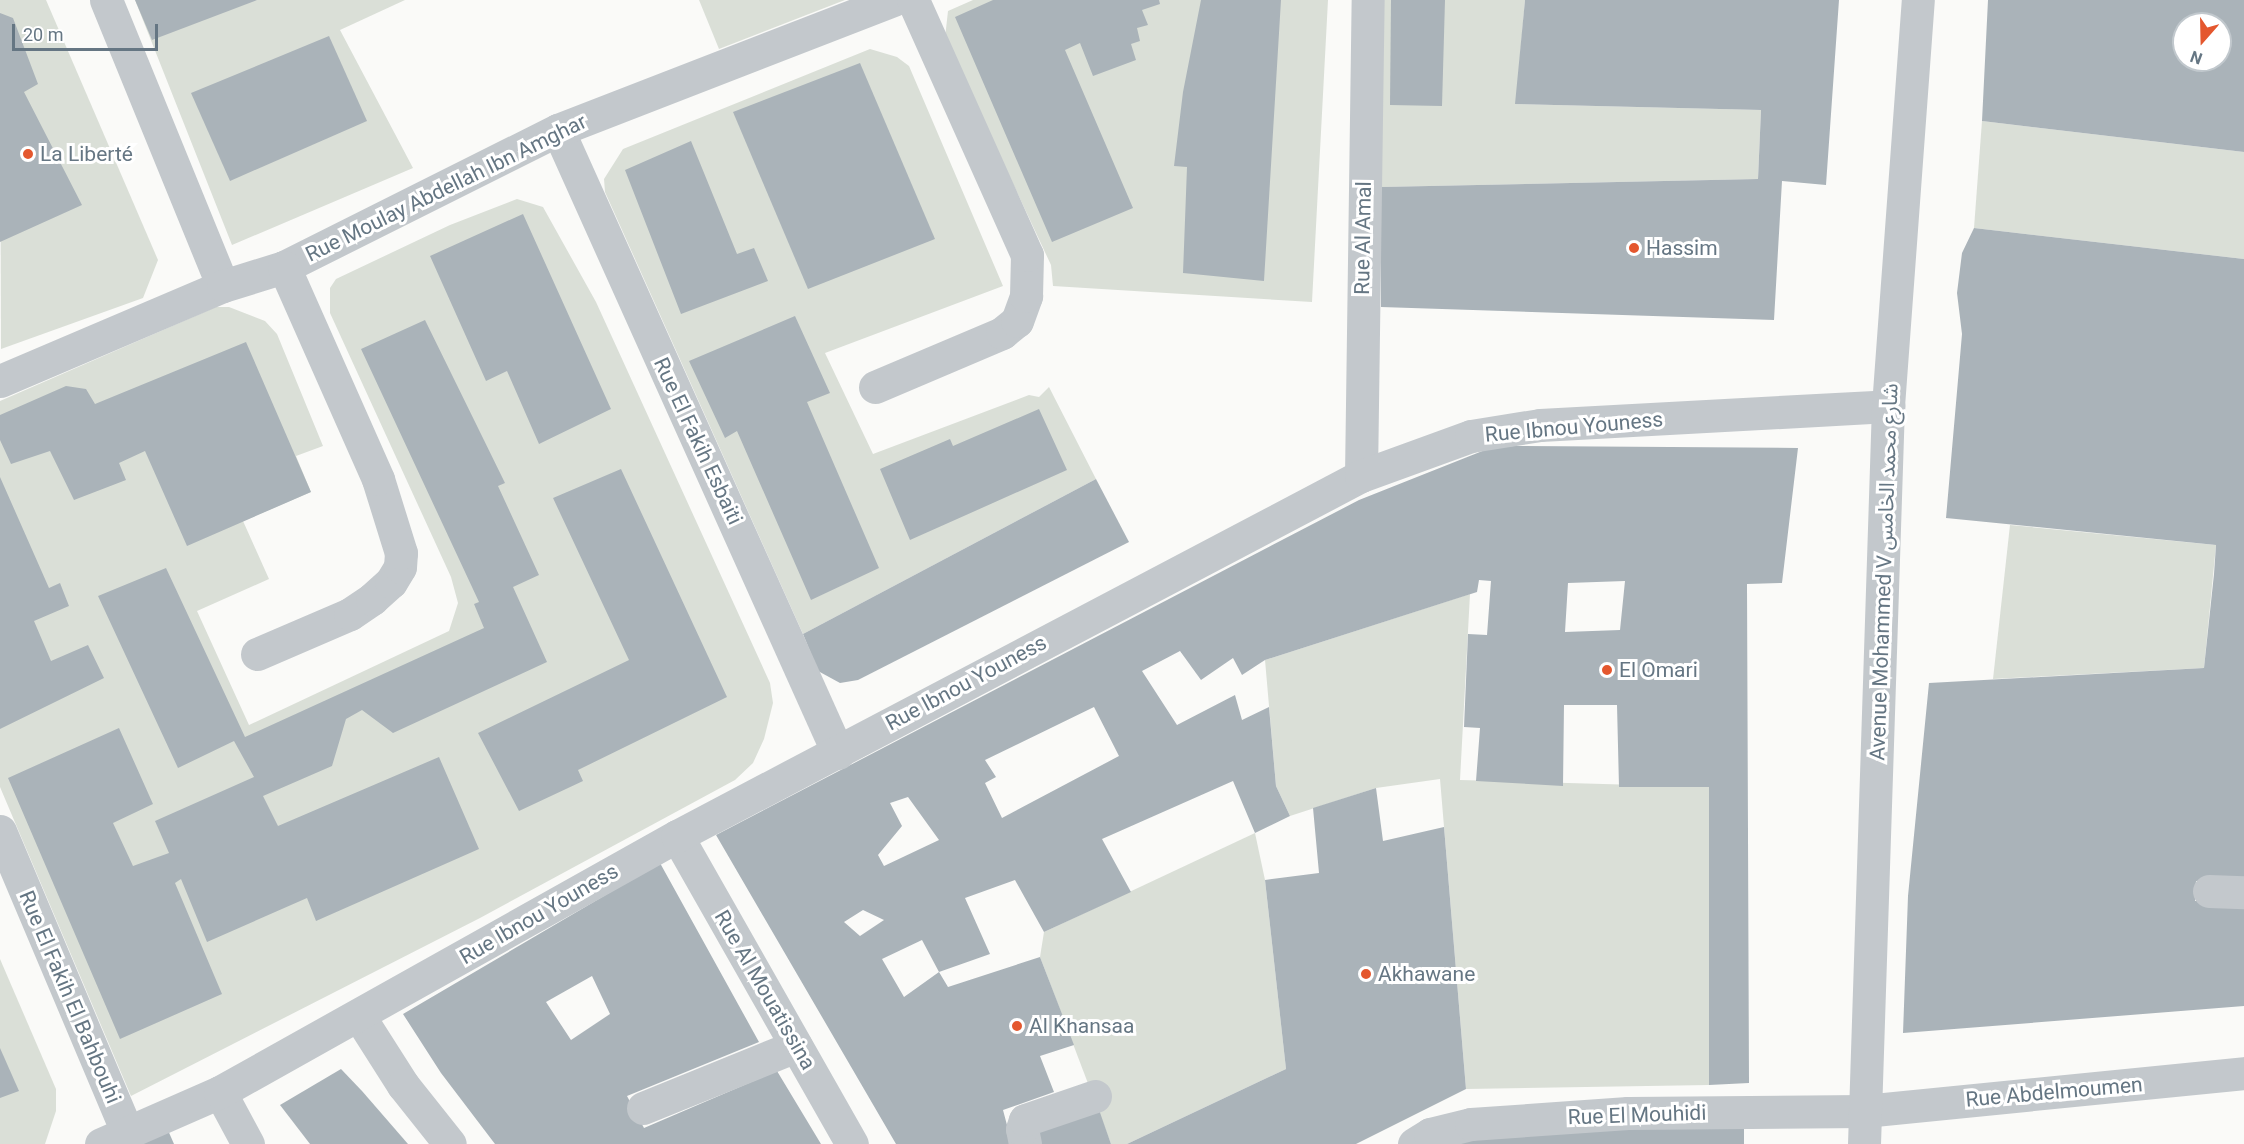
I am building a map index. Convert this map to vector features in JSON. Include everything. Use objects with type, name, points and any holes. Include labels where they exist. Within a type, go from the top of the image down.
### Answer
[{"type":"street","points":[[106,0],[223,285]]},
{"type":"street","name":"Rue Moulay Abdellah Ibn Amghar","points":[[0,381],[223,285],[284,267],[558,130],[894,0]]},
{"type":"street","points":[[875,387],[1002,333],[1017,321],[1026,296],[1027,255],[913,0]]},
{"type":"street","name":"Rue Al Amal","points":[[1361,476],[1368,0]]},
{"type":"street","name":"Avenue Mohammed V شارع محمد الخامس","points":[[1864,1144],[1888,406],[1918,0]]},
{"type":"street","name":"Rue El Fakih Esbaiti","points":[[558,130],[838,753]]},
{"type":"street","points":[[257,654],[364,604],[391,582],[400,567],[401,553],[378,479],[284,267]]},
{"type":"street","name":"Rue Ibnou Youness","points":[[113,1137],[220,1092],[677,836],[1361,476],[1471,436],[1540,425],[1888,406]]},
{"type":"street","name":"Rue El Fakih El Bahbouhi","points":[[0,831],[113,1137]]},
{"type":"street","name":"Rue Al Mouatissina","points":[[677,836],[852,1144]]},
{"type":"street","points":[[2209,891],[2244,892]]},
{"type":"street","points":[[359,1016],[403,1085],[450,1144]]},
{"type":"street","points":[[643,1108],[796,1046]]},
{"type":"street","name":"Rue Abdelmoumen","points":[[1864,1111],[2244,1074]]},
{"type":"street","points":[[220,1092],[248,1144]]},
{"type":"street","points":[[1025,1144],[1022,1130],[1025,1120],[1095,1096]]},
{"type":"street","name":"Rue El Mouhidi","points":[[1414,1144],[1430,1134],[1471,1124],[1628,1113],[1864,1111]]},
{"type":"shaded area","points":[[0,0],[46,0],[158,260],[143,298],[1,349]]},
{"type":"shaded area","points":[[135,0],[405,0],[340,30],[413,168],[232,245]]},
{"type":"shaded area","points":[[699,0],[845,0],[719,49]]},
{"type":"shaded area","points":[[973,0],[1328,0],[1312,302],[1053,286],[1051,265],[945,38],[948,11]]},
{"type":"shaded area","points":[[1384,0],[1525,0],[1516,104],[1761,110],[1758,179],[1381,187]]},
{"type":"shaded area","points":[[870,49],[897,57],[909,66],[1003,286],[825,353],[873,454],[1029,395],[1039,397],[1049,387],[1096,479],[803,634],[605,192],[604,179],[623,149]]},
{"type":"shaded area","points":[[1982,121],[2244,152],[2244,259],[1974,228]]},
{"type":"shaded area","points":[[517,199],[543,207],[596,302],[770,683],[773,703],[764,739],[753,763],[735,780],[480,918],[131,1096],[0,787],[0,401],[216,307],[229,307],[265,321],[277,334],[323,446],[296,456],[311,492],[243,521],[269,579],[197,611],[249,725],[449,631],[458,603],[451,577],[330,313],[330,288],[336,279],[450,225]]},
{"type":"shaded area","points":[[2010,525],[2216,545],[2204,668],[1993,679]]},
{"type":"shaded area","points":[[1470,594],[1460,780],[1709,787],[1709,1085],[1466,1089],[1440,779],[1376,788],[1290,816],[1276,786],[1265,660]]},
{"type":"shaded area","points":[[1255,833],[1265,880],[1286,1069],[1127,1144],[1111,1144],[1040,957],[1044,932]]},
{"type":"shaded area","points":[[0,959],[56,1089],[56,1111],[45,1144],[0,1144]]},
{"type":"building","points":[[135,0],[257,0],[152,40]]},
{"type":"building","points":[[993,0],[1159,0],[1160,4],[1142,10],[1148,25],[1137,28],[1140,41],[1131,44],[1136,60],[1093,76],[1080,43],[1065,50],[1133,208],[1052,242],[955,17]]},
{"type":"building","points":[[1201,0],[1281,0],[1264,281],[1183,273],[1187,167],[1174,166],[1183,92]]},
{"type":"building","points":[[1391,0],[1445,0],[1442,106],[1390,105]]},
{"type":"building","points":[[1525,0],[1839,0],[1826,185],[1782,181],[1774,320],[1381,307],[1381,187],[1758,179],[1761,110],[1515,104]]},
{"type":"building","points":[[1988,0],[2244,0],[2244,152],[1982,121]]},
{"type":"building","name":"La Liberté","points":[[0,13],[13,18],[38,84],[24,92],[82,205],[0,242]]},
{"type":"building","points":[[329,36],[367,121],[230,181],[191,93]]},
{"type":"building","points":[[860,63],[935,239],[808,289],[733,112]]},
{"type":"building","points":[[691,141],[737,254],[754,248],[768,281],[681,314],[625,170]]},
{"type":"building","points":[[523,214],[611,409],[539,444],[507,371],[486,381],[430,256]]},
{"type":"building","points":[[1974,228],[2244,259],[2244,881],[2196,881],[2195,901],[2244,902],[2244,1006],[1903,1033],[1908,896],[1929,683],[2204,668],[2214,574],[2216,545],[1946,518],[1962,334],[1957,293],[1962,253]]},
{"type":"building","points":[[795,316],[830,393],[807,402],[879,568],[811,600],[737,431],[725,438],[689,361]]},
{"type":"building","points":[[425,320],[505,483],[498,486],[539,575],[513,587],[547,662],[393,733],[362,710],[346,719],[332,766],[263,796],[278,826],[439,757],[479,849],[316,921],[307,898],[207,942],[181,879],[175,883],[222,994],[120,1039],[8,778],[119,728],[153,804],[113,823],[133,866],[169,853],[155,821],[254,777],[234,741],[178,768],[98,596],[166,568],[245,737],[484,628],[474,604],[479,602],[361,349]]},
{"type":"building","points":[[246,342],[311,492],[187,546],[145,451],[119,463],[126,480],[74,500],[50,451],[11,464],[0,440],[0,415],[66,386],[86,389],[95,404]]},
{"type":"building","points":[[1039,409],[1067,470],[910,540],[880,469],[950,439],[953,446]]},
{"type":"building","points":[[1514,446],[1798,448],[1782,583],[1747,584],[1749,1083],[1709,1085],[1709,787],[1619,787],[1617,705],[1564,705],[1563,786],[1476,781],[1480,728],[1464,727],[1468,634],[1487,635],[1491,581],[1479,580],[1477,592],[1265,660],[1242,675],[1233,658],[1201,680],[1180,651],[1142,671],[1177,725],[1235,695],[1242,720],[1269,707],[1276,786],[1290,816],[1255,833],[1233,781],[1102,839],[1131,892],[1044,932],[1015,880],[965,898],[990,954],[939,972],[948,987],[1040,957],[1074,1045],[1040,1056],[1054,1092],[1003,1110],[1012,1144],[896,1144],[716,835],[1359,500],[1490,448]],"holes":[[[1625,581],[1620,630],[1565,632],[1568,583]],[[1094,707],[1119,756],[1002,818],[985,783],[996,777],[985,760]],[[908,797],[939,840],[884,866],[878,855],[902,826],[890,803]],[[863,910],[884,920],[860,936],[844,922]],[[922,940],[939,972],[904,997],[882,959]]]},
{"type":"building","points":[[621,469],[727,697],[578,770],[583,781],[519,811],[478,733],[629,660],[553,498]]},
{"type":"building","points":[[0,477],[49,588],[60,583],[69,606],[34,621],[51,661],[88,645],[104,678],[0,729]]},
{"type":"building","points":[[1096,479],[1129,542],[858,680],[840,683],[818,671],[803,634]]},
{"type":"building","name":"Akhawane","points":[[1376,788],[1383,841],[1444,827],[1466,1089],[1356,1144],[1127,1144],[1286,1069],[1265,880],[1319,873],[1313,808]]},
{"type":"building","points":[[660,863],[759,1042],[627,1096],[644,1128],[777,1071],[821,1144],[495,1144],[441,1073],[403,1014]],"holes":[[[592,976],[610,1014],[571,1040],[546,1002]]]},
{"type":"building","points":[[0,1048],[19,1091],[0,1098]]},
{"type":"building","points":[[341,1069],[408,1144],[310,1144],[280,1105]]},
{"type":"building","points":[[1097,1104],[1111,1144],[1035,1144],[1029,1129]]},
{"type":"building","points":[[1744,1126],[1744,1144],[1461,1144],[1461,1139],[1652,1127]]},
{"type":"building","points":[[167,1128],[174,1144],[120,1144]]},
{"type":"place","name":"La Liberté","points":[[28,154]]},
{"type":"place","name":"Hassim","points":[[1634,248]]},
{"type":"place","name":"El Omari","points":[[1607,670]]},
{"type":"place","name":"Akhawane","points":[[1366,974]]},
{"type":"place","name":"Al Khansaa","points":[[1017,1026]]}]
